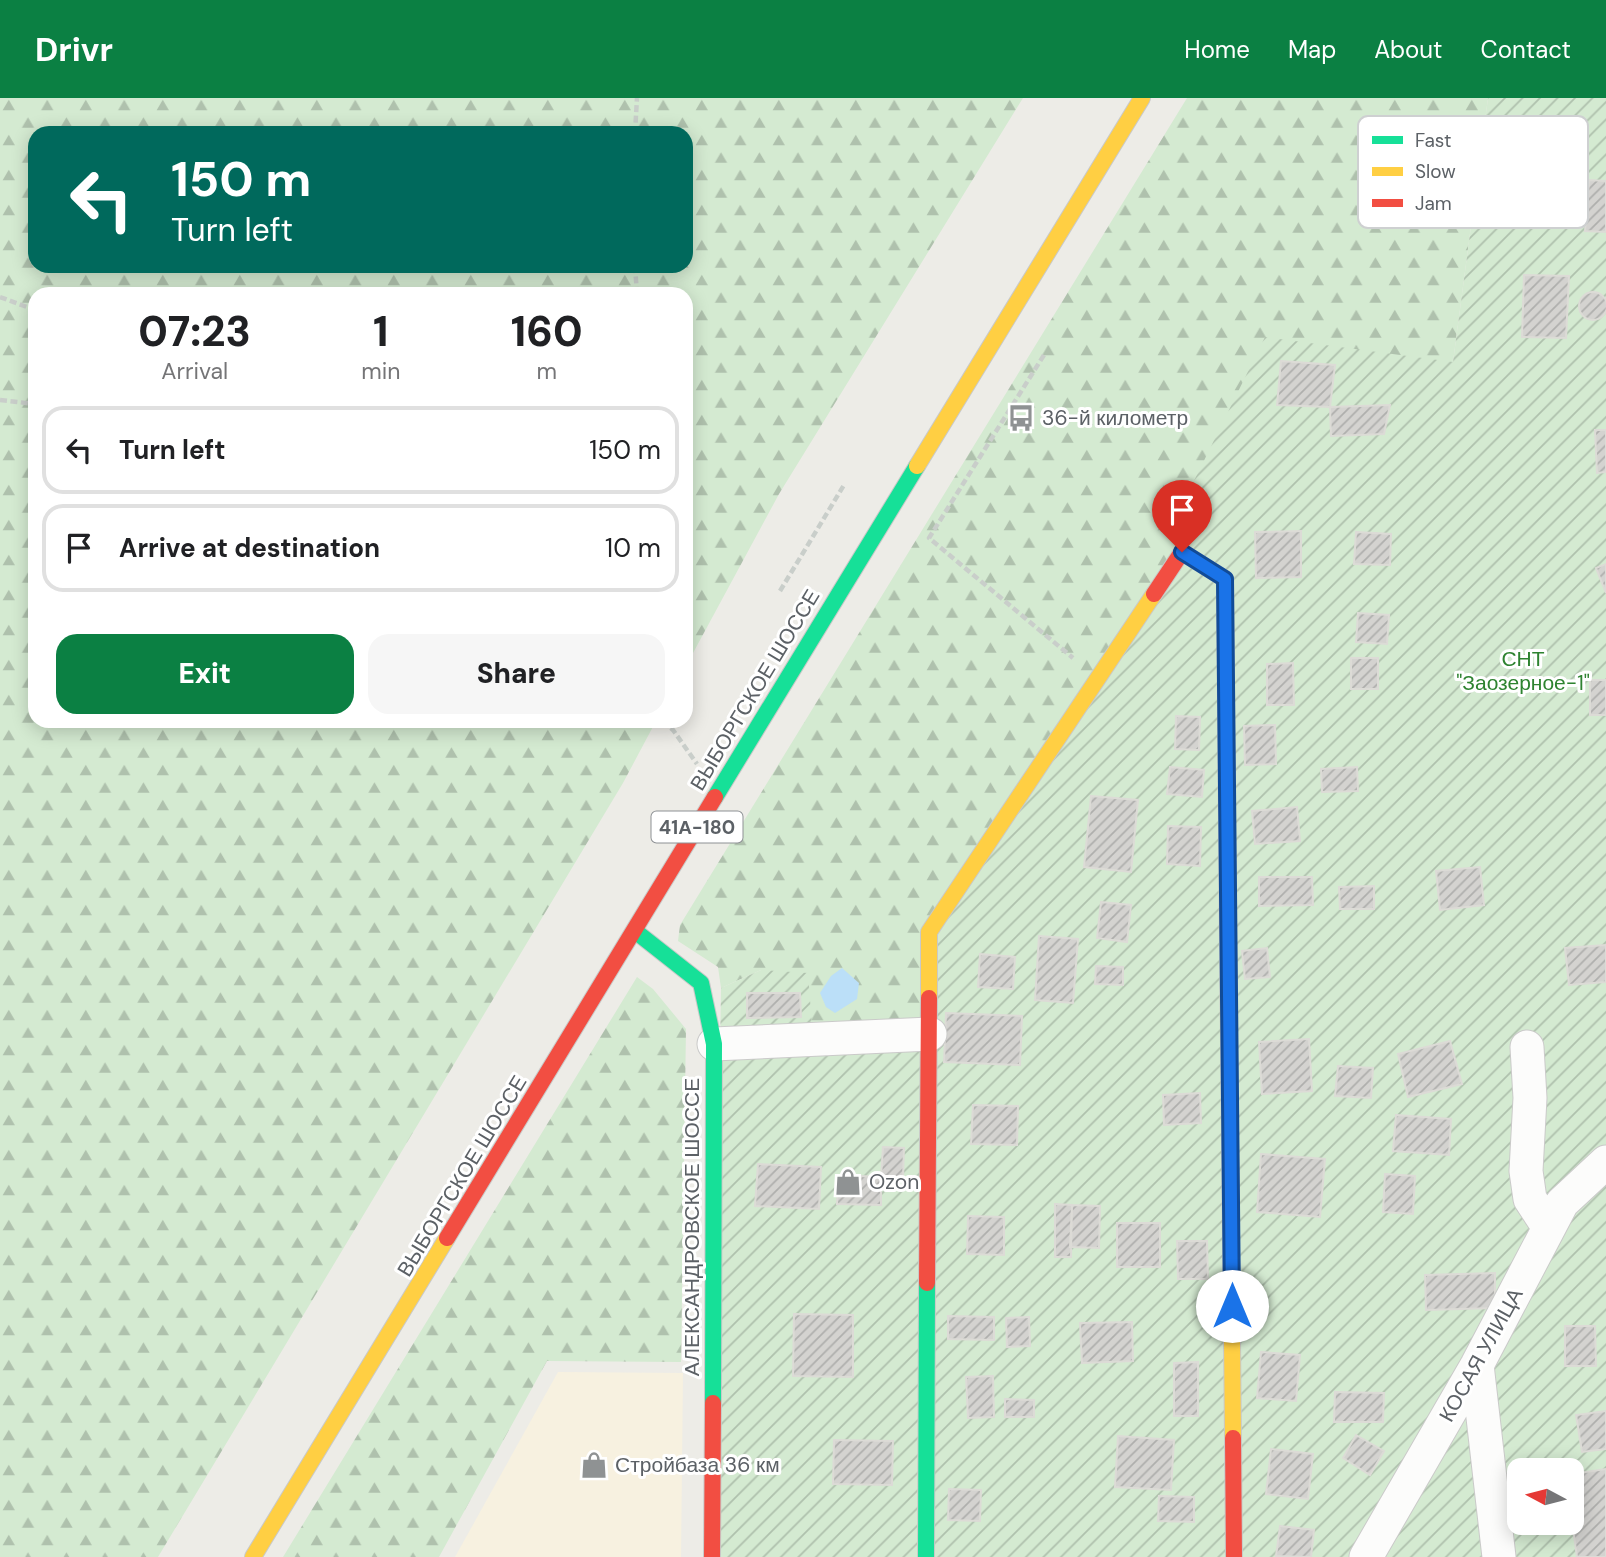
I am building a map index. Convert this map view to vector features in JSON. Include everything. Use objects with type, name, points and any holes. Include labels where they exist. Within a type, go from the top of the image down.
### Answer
[{"type":"street","name":"ВЫБОРГСКОЕ ШОССЕ","points":[[253,1557],[635,931],[875,531],[1142,98]]},
{"type":"street","points":[[926,1557],[929,932],[1182,552],[1225,579],[1234,1557]]},
{"type":"street","name":"АЛЕКСАНДРОВСКОЕ ШОССЕ","points":[[635,931],[701,983],[715,1044],[712,1557]]},
{"type":"street","points":[[715,1044],[930,1034]]},
{"type":"street","points":[[1527,1047],[1530,1098],[1526,1171],[1530,1199],[1549,1228]]},
{"type":"street","name":"КОСАЯ УЛИЦА","points":[[1366,1557],[1478,1365],[1562,1203],[1606,1162]]},
{"type":"street","points":[[1478,1365],[1499,1557]]},
{"type":"path","points":[[636,126],[638,98]]},
{"type":"path","points":[[0,297],[28,307]]},
{"type":"path","points":[[1044,355],[929,538],[1098,678]]},
{"type":"path","points":[[0,400],[28,403]]},
{"type":"path","points":[[780,591],[844,485]]},
{"type":"shaded area","name":"Стройбаза 36 км","points":[[558,1372],[683,1373],[681,1557],[455,1557]]},
{"type":"green space","points":[[0,98],[1023,98],[779,494],[693,653],[693,287],[28,287],[28,728],[652,728],[623,783],[158,1557],[0,1557]]},
{"type":"green space","points":[[1187,98],[1488,98],[1486,116],[1358,116],[1358,228],[1471,228],[1453,362],[1182,552],[930,1034],[812,1039],[761,970],[721,988],[718,967],[678,941],[680,925]]},
{"type":"green space","name":"СНТ \"Заозерное-1\"","points":[[1488,98],[1606,98],[1606,1557],[712,1557],[721,988],[761,970],[808,973],[813,1039],[930,1033],[929,932],[1182,552],[1188,493],[1265,337],[1453,362],[1471,228],[1588,228],[1588,116],[1486,116]]},
{"type":"green space","points":[[637,977],[653,989],[686,1029],[681,1362],[547,1361],[439,1557],[283,1557]]},
{"type":"water","points":[[842,968],[859,983],[857,999],[835,1013],[826,1007],[820,993],[831,976]]},
{"type":"building","points":[[1589,180],[1606,181],[1606,232],[1585,231],[1588,228]]},
{"type":"building","points":[[1524,275],[1569,276],[1566,338],[1522,337]]},
{"type":"building","points":[[1593,292],[1603,296],[1607,306],[1603,316],[1593,320],[1583,316],[1579,306],[1583,296]]},
{"type":"building","points":[[1281,361],[1335,365],[1330,407],[1277,405]]},
{"type":"building","points":[[1390,405],[1384,434],[1331,436],[1330,407]]},
{"type":"building","points":[[1595,430],[1606,430],[1606,472],[1597,473]]},
{"type":"building","points":[[1301,531],[1301,577],[1256,578],[1255,532]]},
{"type":"building","points":[[1356,532],[1391,534],[1390,565],[1354,564]]},
{"type":"building","points":[[1606,564],[1606,593],[1596,568]]},
{"type":"building","points":[[1358,613],[1389,615],[1387,644],[1356,642]]},
{"type":"building","points":[[1351,658],[1378,658],[1378,689],[1351,689]]},
{"type":"building","points":[[1293,663],[1294,705],[1267,705],[1267,664]]},
{"type":"building","points":[[1590,680],[1606,680],[1606,715],[1590,715]]},
{"type":"building","points":[[1176,716],[1200,717],[1199,750],[1175,749]]},
{"type":"building","points":[[1275,725],[1276,764],[1245,765],[1244,726]]},
{"type":"building","points":[[1170,767],[1204,770],[1202,797],[1167,794]]},
{"type":"building","points":[[1357,767],[1358,791],[1322,792],[1321,769]]},
{"type":"building","points":[[1091,796],[1138,800],[1131,872],[1084,867]]},
{"type":"building","points":[[1297,807],[1300,841],[1255,844],[1252,811]]},
{"type":"building","points":[[1168,826],[1201,827],[1200,866],[1167,864]]},
{"type":"building","points":[[1480,867],[1484,905],[1440,910],[1436,871]]},
{"type":"building","points":[[1259,877],[1312,877],[1313,905],[1259,906]]},
{"type":"building","points":[[1374,886],[1374,909],[1340,909],[1339,887]]},
{"type":"building","points":[[1101,902],[1131,905],[1127,942],[1097,938]]},
{"type":"building","points":[[1039,936],[1078,939],[1073,1003],[1035,1000]]},
{"type":"building","points":[[1606,945],[1606,982],[1569,985],[1565,948]]},
{"type":"building","points":[[1267,948],[1270,977],[1245,979],[1242,951]]},
{"type":"building","points":[[980,954],[1015,957],[1013,989],[978,987]]},
{"type":"building","points":[[1096,966],[1123,967],[1123,985],[1095,984]]},
{"type":"building","points":[[747,993],[800,993],[801,1017],[747,1018]]},
{"type":"building","points":[[946,1013],[1022,1016],[1020,1065],[944,1062]]},
{"type":"building","points":[[1309,1039],[1312,1091],[1262,1094],[1259,1042]]},
{"type":"building","points":[[1450,1041],[1462,1084],[1408,1097],[1398,1054]]},
{"type":"building","points":[[1338,1066],[1373,1068],[1371,1098],[1335,1096]]},
{"type":"building","points":[[1200,1093],[1201,1123],[1164,1125],[1163,1095]]},
{"type":"building","points":[[973,1105],[1018,1106],[1017,1145],[971,1144]]},
{"type":"building","points":[[1396,1115],[1451,1119],[1449,1155],[1393,1151]]},
{"type":"building","points":[[883,1147],[904,1148],[903,1178],[881,1177]]},
{"type":"building","points":[[1261,1154],[1325,1159],[1320,1217],[1257,1212]]},
{"type":"building","points":[[758,1164],[821,1167],[819,1209],[755,1206]]},
{"type":"building","points":[[1385,1174],[1415,1176],[1413,1214],[1383,1212]]},
{"type":"building","points":[[838,1175],[881,1177],[881,1205],[837,1204]]},
{"type":"building","points":[[1055,1204],[1072,1205],[1071,1257],[1055,1257]]},
{"type":"building","points":[[1072,1205],[1100,1206],[1099,1248],[1070,1247]]},
{"type":"building","points":[[968,1216],[1004,1217],[1004,1255],[967,1254]]},
{"type":"building","points":[[1117,1223],[1160,1223],[1160,1267],[1117,1267]]},
{"type":"building","points":[[1177,1241],[1207,1241],[1208,1279],[1178,1279]]},
{"type":"building","points":[[1495,1273],[1495,1308],[1426,1310],[1425,1275]]},
{"type":"building","points":[[794,1314],[853,1315],[853,1377],[793,1376]]},
{"type":"building","points":[[948,1316],[994,1317],[994,1340],[948,1339]]},
{"type":"building","points":[[1029,1317],[1030,1346],[1007,1347],[1006,1318]]},
{"type":"building","points":[[1132,1322],[1133,1361],[1082,1363],[1080,1323]]},
{"type":"building","points":[[1565,1326],[1595,1326],[1596,1366],[1565,1366]]},
{"type":"building","points":[[1261,1352],[1300,1355],[1296,1401],[1257,1398]]},
{"type":"building","points":[[1198,1362],[1198,1416],[1174,1416],[1174,1363]]},
{"type":"building","points":[[993,1376],[994,1417],[968,1418],[966,1377]]},
{"type":"building","points":[[1335,1392],[1384,1393],[1383,1422],[1334,1422]]},
{"type":"building","points":[[1005,1399],[1034,1400],[1034,1417],[1005,1417]]},
{"type":"building","points":[[1606,1411],[1606,1449],[1582,1452],[1576,1415]]},
{"type":"building","points":[[1356,1435],[1384,1451],[1370,1475],[1343,1458]]},
{"type":"building","points":[[1118,1436],[1174,1440],[1171,1490],[1115,1487]]},
{"type":"building","points":[[834,1440],[893,1441],[892,1485],[833,1484]]},
{"type":"building","points":[[1271,1449],[1313,1454],[1308,1499],[1266,1494]]},
{"type":"building","points":[[1606,1469],[1606,1557],[1577,1557],[1574,1535],[1584,1535],[1584,1472]]},
{"type":"building","points":[[949,1489],[981,1490],[980,1521],[948,1520]]},
{"type":"building","points":[[1159,1496],[1194,1497],[1194,1522],[1158,1521]]},
{"type":"building","points":[[1280,1526],[1314,1530],[1311,1557],[1276,1556]]},
{"type":"traffic: fast","points":[[715,797],[917,466]]},
{"type":"traffic: fast","points":[[635,931],[701,983],[714,1044],[713,1403]]},
{"type":"traffic: fast","points":[[926,1557],[927,1283]]},
{"type":"traffic: slow","points":[[917,466],[1142,98]]},
{"type":"traffic: slow","points":[[929,998],[929,932],[1154,594]]},
{"type":"traffic: slow","points":[[1228,944],[1233,1438]]},
{"type":"traffic: slow","points":[[253,1557],[447,1238]]},
{"type":"traffic: jam","points":[[1154,594],[1182,552],[1225,579],[1228,944]]},
{"type":"traffic: jam","points":[[447,1238],[715,797]]},
{"type":"traffic: jam","points":[[927,1283],[929,998]]},
{"type":"traffic: jam","points":[[712,1557],[713,1403]]},
{"type":"traffic: jam","points":[[1233,1438],[1234,1557]]},
{"type":"place","name":"36-й километр","points":[[1021,418]]},
{"type":"place","name":"Ozon","points":[[848,1182]]},
{"type":"place","name":"Стройбаза 36 км","points":[[594,1465]]},
{"type":"route","points":[[1182,552],[1225,579],[1232,1306]]}]
